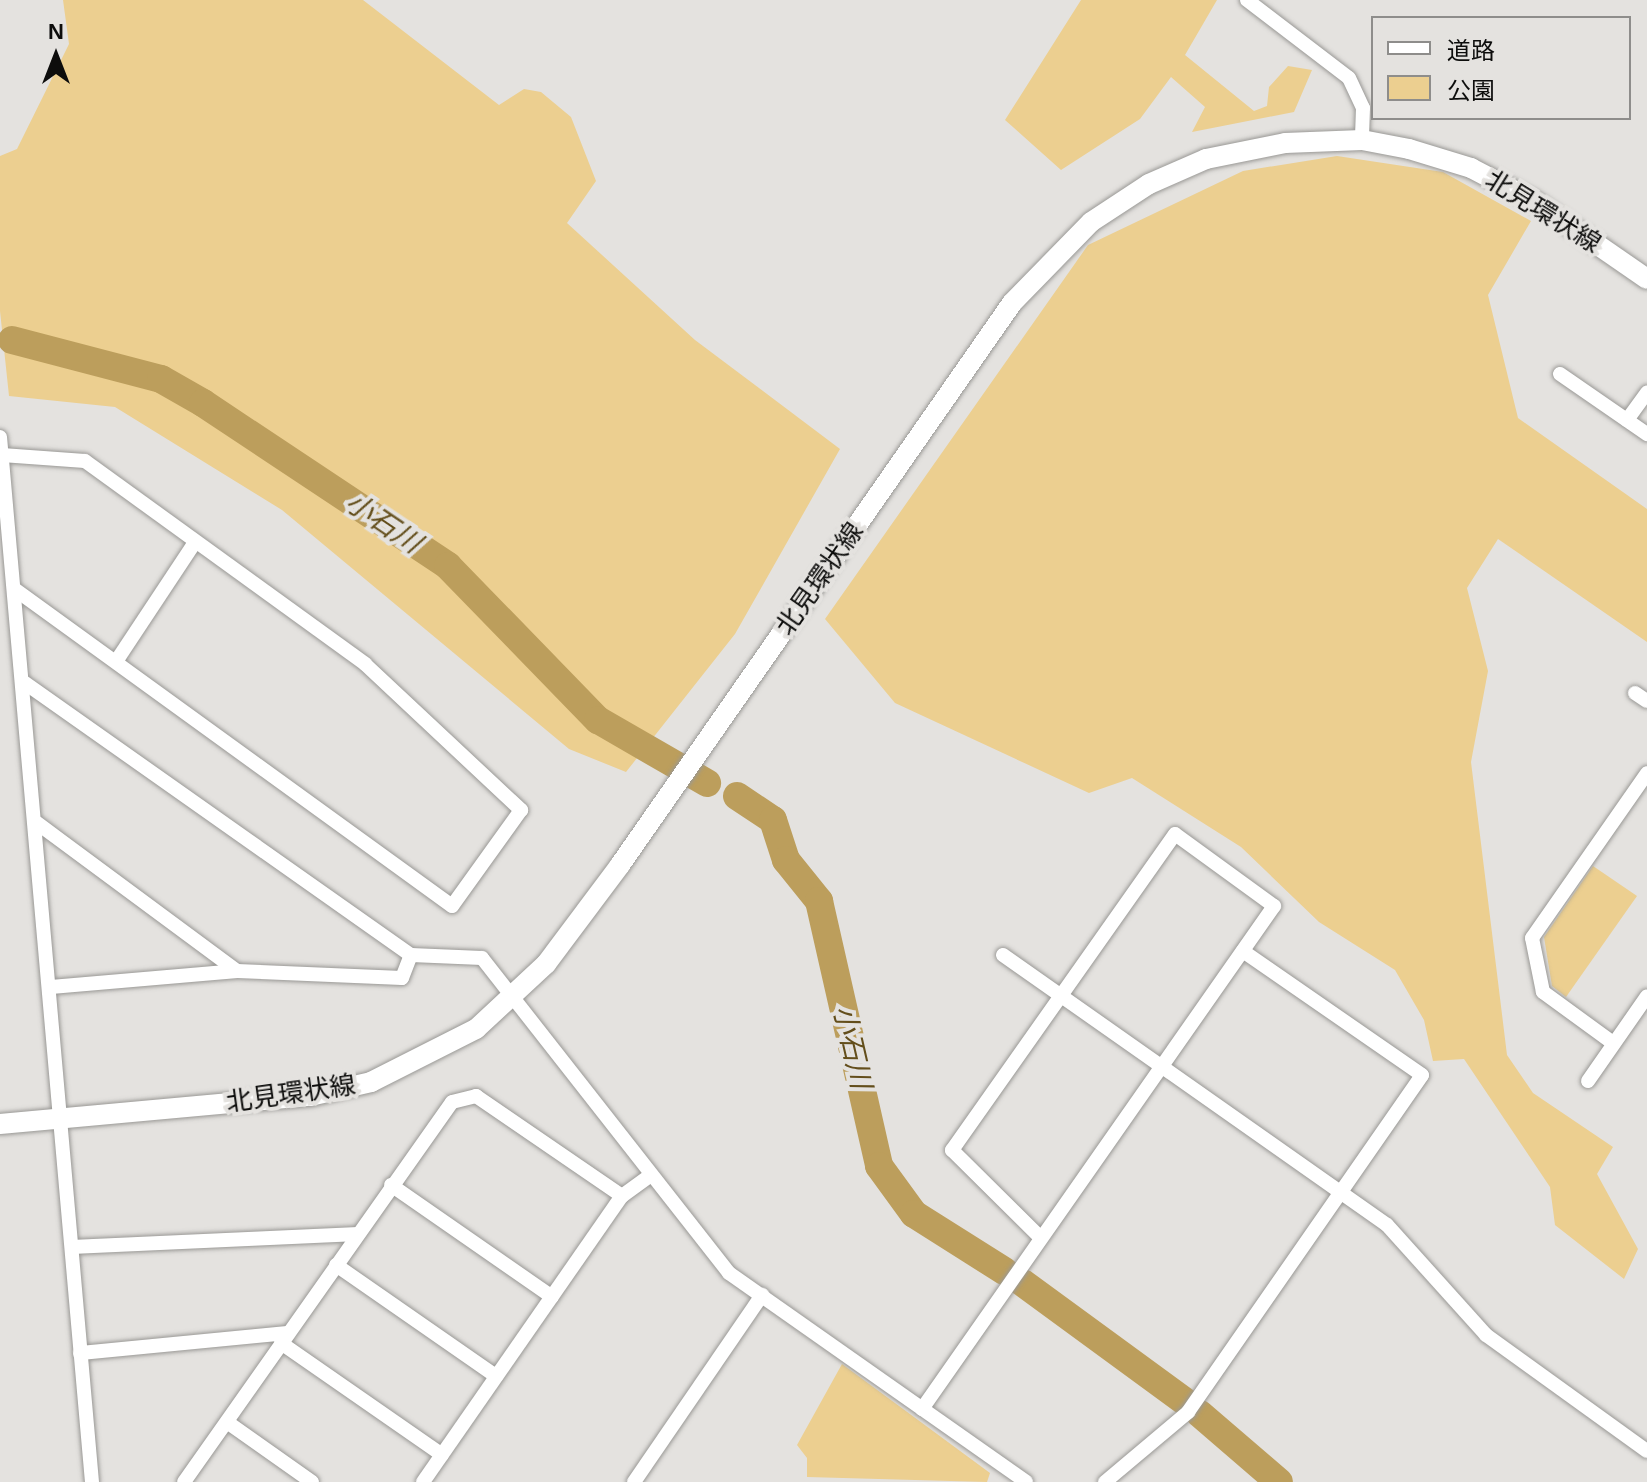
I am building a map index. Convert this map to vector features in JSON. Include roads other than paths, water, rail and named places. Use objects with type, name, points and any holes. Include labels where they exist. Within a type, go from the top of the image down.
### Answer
[{"type":"main road","name":"北見環状線","points":[[0,1124],[310,1096],[371,1082],[431,1058],[517,995],[620,865],[1012,303],[1091,222],[1206,159],[1285,143],[1362,140],[1471,168],[1534,201],[1647,279]]},
{"type":"street","points":[[1247,0],[1349,78],[1363,108],[1362,140]]},
{"type":"street","points":[[1560,374],[1647,434]]},
{"type":"street","points":[[1627,420],[1647,392]]},
{"type":"street","points":[[0,437],[25,683],[92,1482]]},
{"type":"street","points":[[2,455],[85,461],[365,664],[521,810],[452,906],[117,660],[16,590]]},
{"type":"street","points":[[117,660],[195,542]]},
{"type":"street","points":[[25,683],[411,955],[482,958],[517,995],[650,1176],[719,1262],[1026,1482]]},
{"type":"street","points":[[1613,1043],[1543,992],[1532,938],[1647,773]]},
{"type":"street","points":[[37,823],[237,971]]},
{"type":"street","points":[[922,1409],[1274,906],[1175,834],[952,1150],[1041,1238]]},
{"type":"street","points":[[1105,1482],[1188,1412],[1422,1075],[1243,951]]},
{"type":"street","points":[[51,987],[237,971],[402,978],[411,955]]},
{"type":"street","points":[[1003,955],[1165,1065],[1387,1225],[1486,1335],[1647,1451]]},
{"type":"street","points":[[1588,1081],[1647,996]]},
{"type":"street","points":[[184,1482],[452,1102],[476,1096],[622,1196]]},
{"type":"street","points":[[423,1482],[622,1196],[650,1176]]},
{"type":"street","points":[[391,1185],[552,1297]]},
{"type":"street","points":[[73,1247],[357,1234]]},
{"type":"street","points":[[336,1265],[496,1376]]},
{"type":"street","points":[[634,1482],[762,1295]]},
{"type":"street","points":[[80,1353],[285,1338],[442,1455]]},
{"type":"street","points":[[227,1422],[312,1482]]},
{"type":"waterway","name":"小石川","points":[[12,340],[161,379],[203,403],[448,566],[598,720],[707,783]]},
{"type":"waterway","name":"小石川","points":[[737,796],[773,820],[786,860],[819,901],[879,1166],[914,1214],[1004,1271]]},
{"type":"waterway","name":"小石川","points":[[1023,1283],[1184,1401]]},
{"type":"waterway","name":"小石川","points":[[1200,1414],[1279,1482]]}]
